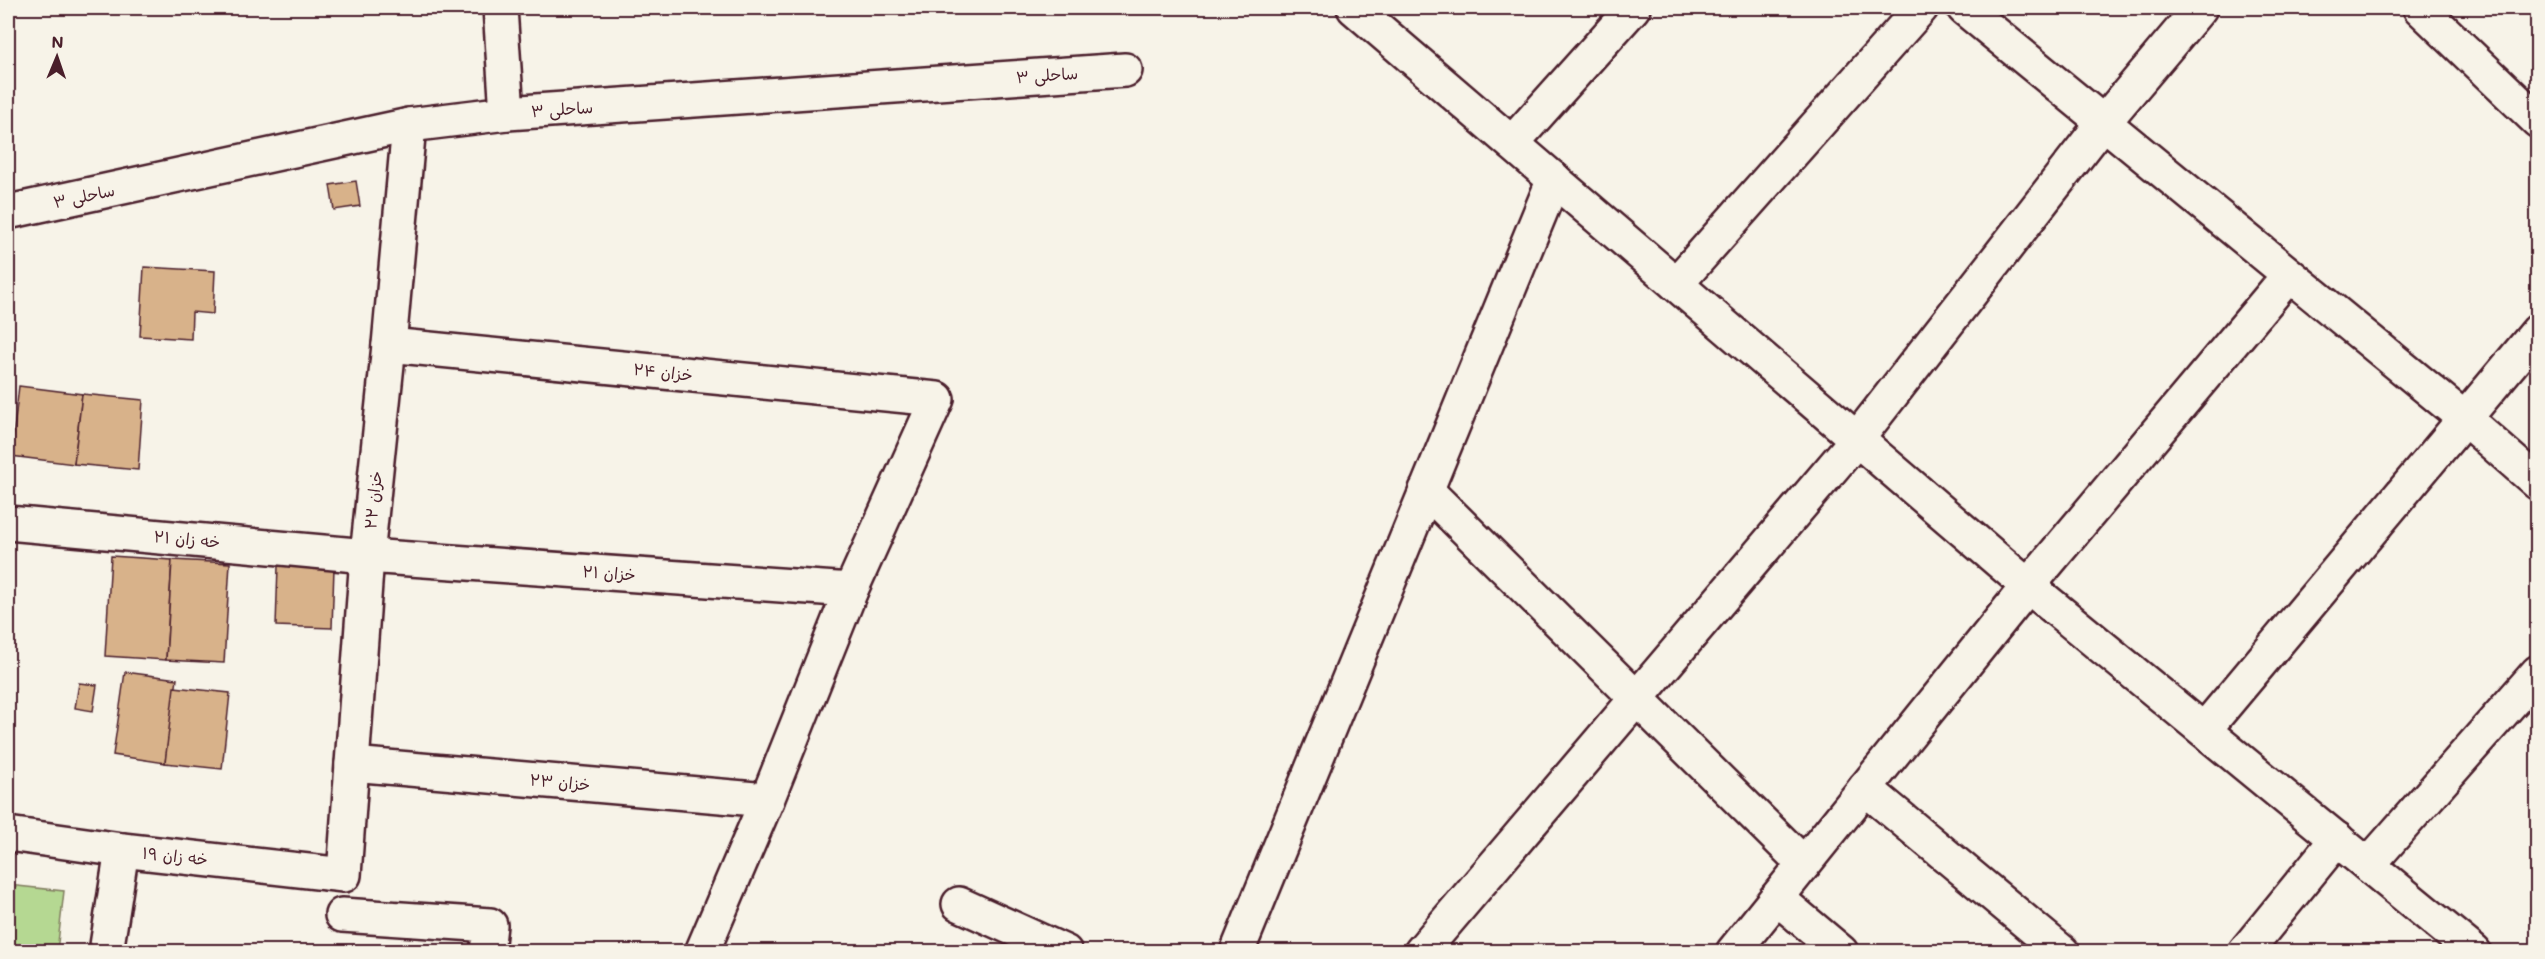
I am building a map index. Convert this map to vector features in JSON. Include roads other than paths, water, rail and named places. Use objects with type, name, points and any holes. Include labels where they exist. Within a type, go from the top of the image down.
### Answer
[{"type":"street","points":[[500,8],[507,113]]},
{"type":"street","points":[[1354,8],[2028,586],[2474,951]]},
{"type":"street","points":[[1512,143],[1632,8]]},
{"type":"street","points":[[1676,284],[1921,8]]},
{"type":"street","points":[[1964,8],[2464,418],[2538,483]]},
{"type":"street","points":[[1421,951],[1857,439],[2103,123],[2200,8]]},
{"type":"street","points":[[2420,8],[2538,121]]},
{"type":"street","name":"ساحلی ۳","points":[[8,212],[409,125],[507,113],[1125,70]]},
{"type":"street","name":"خزان ۲۲","points":[[344,875],[367,556],[409,125]]},
{"type":"street","points":[[1237,951],[1554,179]]},
{"type":"street","points":[[1733,951],[2028,586],[2289,275]]},
{"type":"street","points":[[2204,730],[2538,331]]},
{"type":"street","name":"خزان ۲۴","points":[[389,345],[937,399],[851,590]]},
{"type":"street","points":[[1426,490],[1804,864]]},
{"type":"street","name":"خه زان ۲۱","points":[[8,523],[367,556]]},
{"type":"street","name":"خزان ۲۱","points":[[367,556],[851,590]]},
{"type":"street","points":[[702,951],[767,800],[851,590]]},
{"type":"street","points":[[2368,865],[2538,672]]},
{"type":"street","name":"خزان ۲۳","points":[[352,764],[767,800]]},
{"type":"street","points":[[1865,788],[2062,951]]},
{"type":"street","name":"خه زان ۱۹","points":[[8,834],[122,850],[344,875]]},
{"type":"street","points":[[2245,951],[2337,839]]},
{"type":"street","points":[[106,951],[122,850]]},
{"type":"street","points":[[1777,898],[1841,951]]},
{"type":"street","points":[[959,904],[1065,951]]},
{"type":"street","points":[[342,915],[490,926],[488,951]]}]
